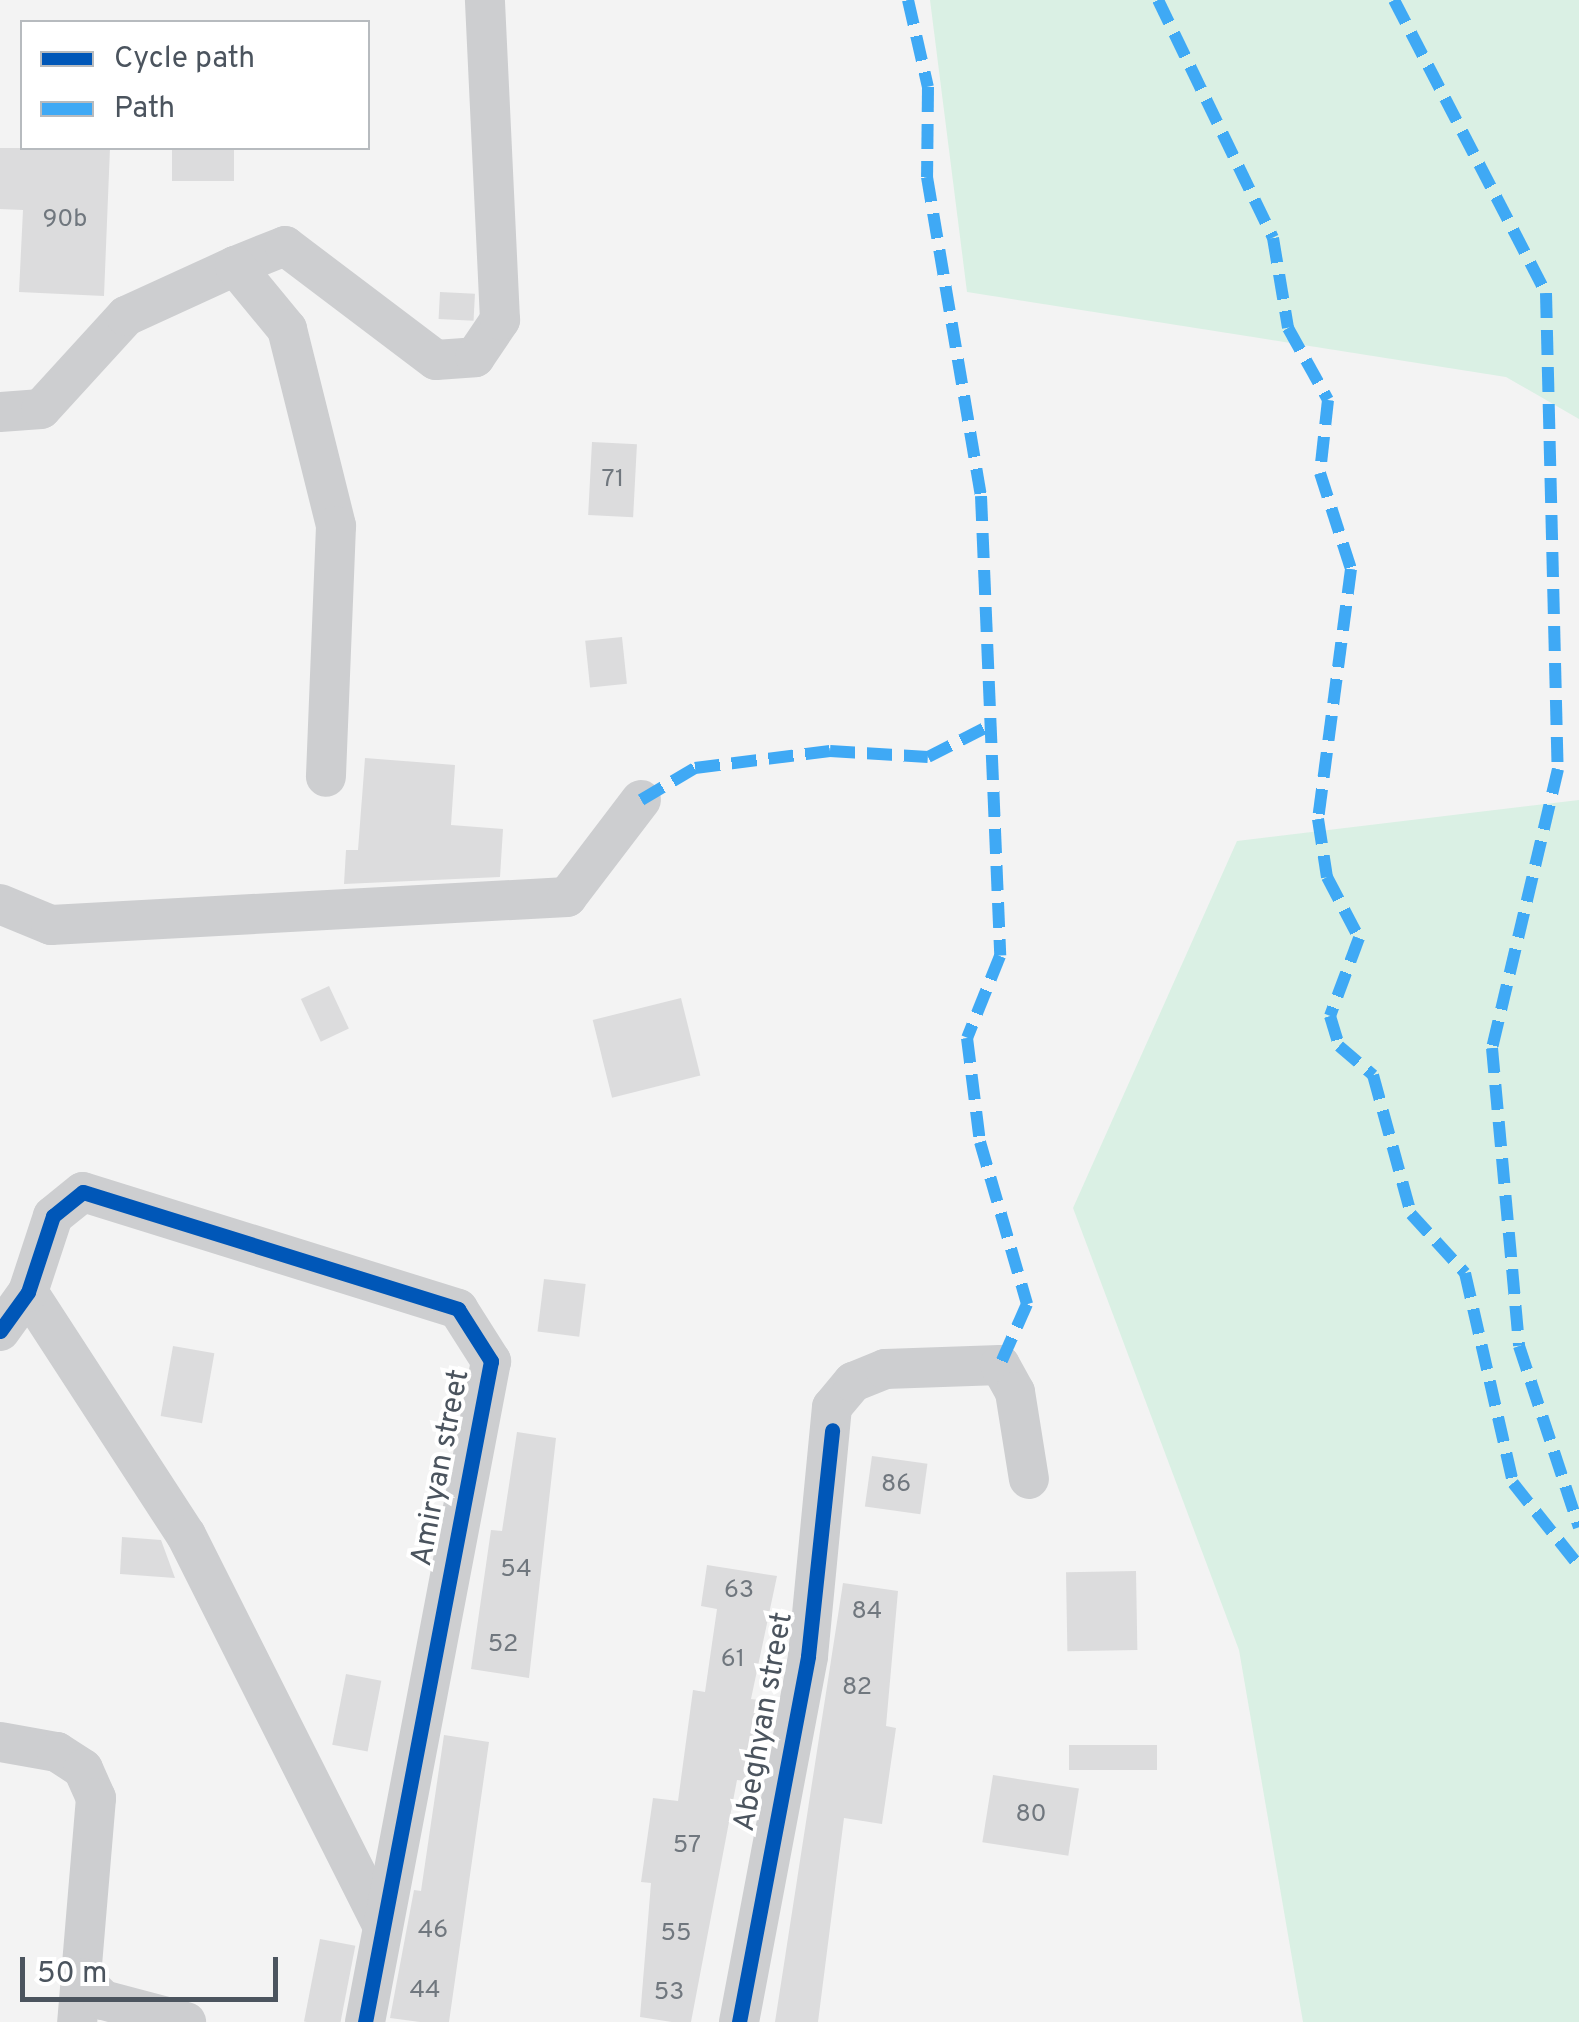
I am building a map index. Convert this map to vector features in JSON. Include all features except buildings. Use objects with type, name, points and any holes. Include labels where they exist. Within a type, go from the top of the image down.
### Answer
[{"type":"street","points":[[0,412],[40,409],[126,316],[285,246],[436,360],[475,358],[500,320],[485,0]]},
{"type":"street","points":[[235,266],[287,329],[336,526],[326,777]]},
{"type":"street","points":[[0,904],[51,925],[568,897],[641,800]]},
{"type":"street","name":"Amiryan street","points":[[0,1331],[28,1292],[52,1216],[83,1192],[458,1309],[492,1361],[365,2022]]},
{"type":"street","points":[[28,1292],[186,1535],[382,1924]]},
{"type":"street","name":"Abeghyan street","points":[[739,2022],[808,1656],[832,1407],[853,1382],[885,1370],[1000,1366],[1016,1392],[1029,1479]]},
{"type":"street","points":[[0,1742],[57,1752],[84,1769],[96,1798],[77,2022]]},
{"type":"street","points":[[81,1978],[103,2000],[186,2022]]},
{"type":"green space","points":[[930,0],[1579,0],[1579,419],[1506,377],[967,292]]},
{"type":"green space","points":[[1579,800],[1579,2022],[1303,2022],[1239,1650],[1073,1208],[1237,841]]},
{"type":"marked path","points":[[908,0],[928,87],[927,177],[981,496],[1000,956],[967,1038],[980,1142],[1027,1304],[1000,1365]]},
{"type":"marked path","points":[[1158,0],[1273,238],[1288,328],[1328,400],[1320,473],[1351,569],[1318,819],[1327,877],[1359,938],[1330,1016],[1339,1046],[1373,1075],[1411,1214],[1465,1273],[1513,1483],[1579,1566]]},
{"type":"marked path","points":[[1394,0],[1546,293],[1558,769],[1492,1048],[1519,1346],[1579,1527]]},
{"type":"marked path","points":[[641,800],[695,768],[830,751],[928,757],[985,728]]},
{"type":"cycle path","points":[[0,1331],[28,1292],[53,1216],[83,1192],[458,1309],[491,1361],[365,2022]]},
{"type":"cycle path","points":[[739,2022],[808,1656],[832,1430]]}]
